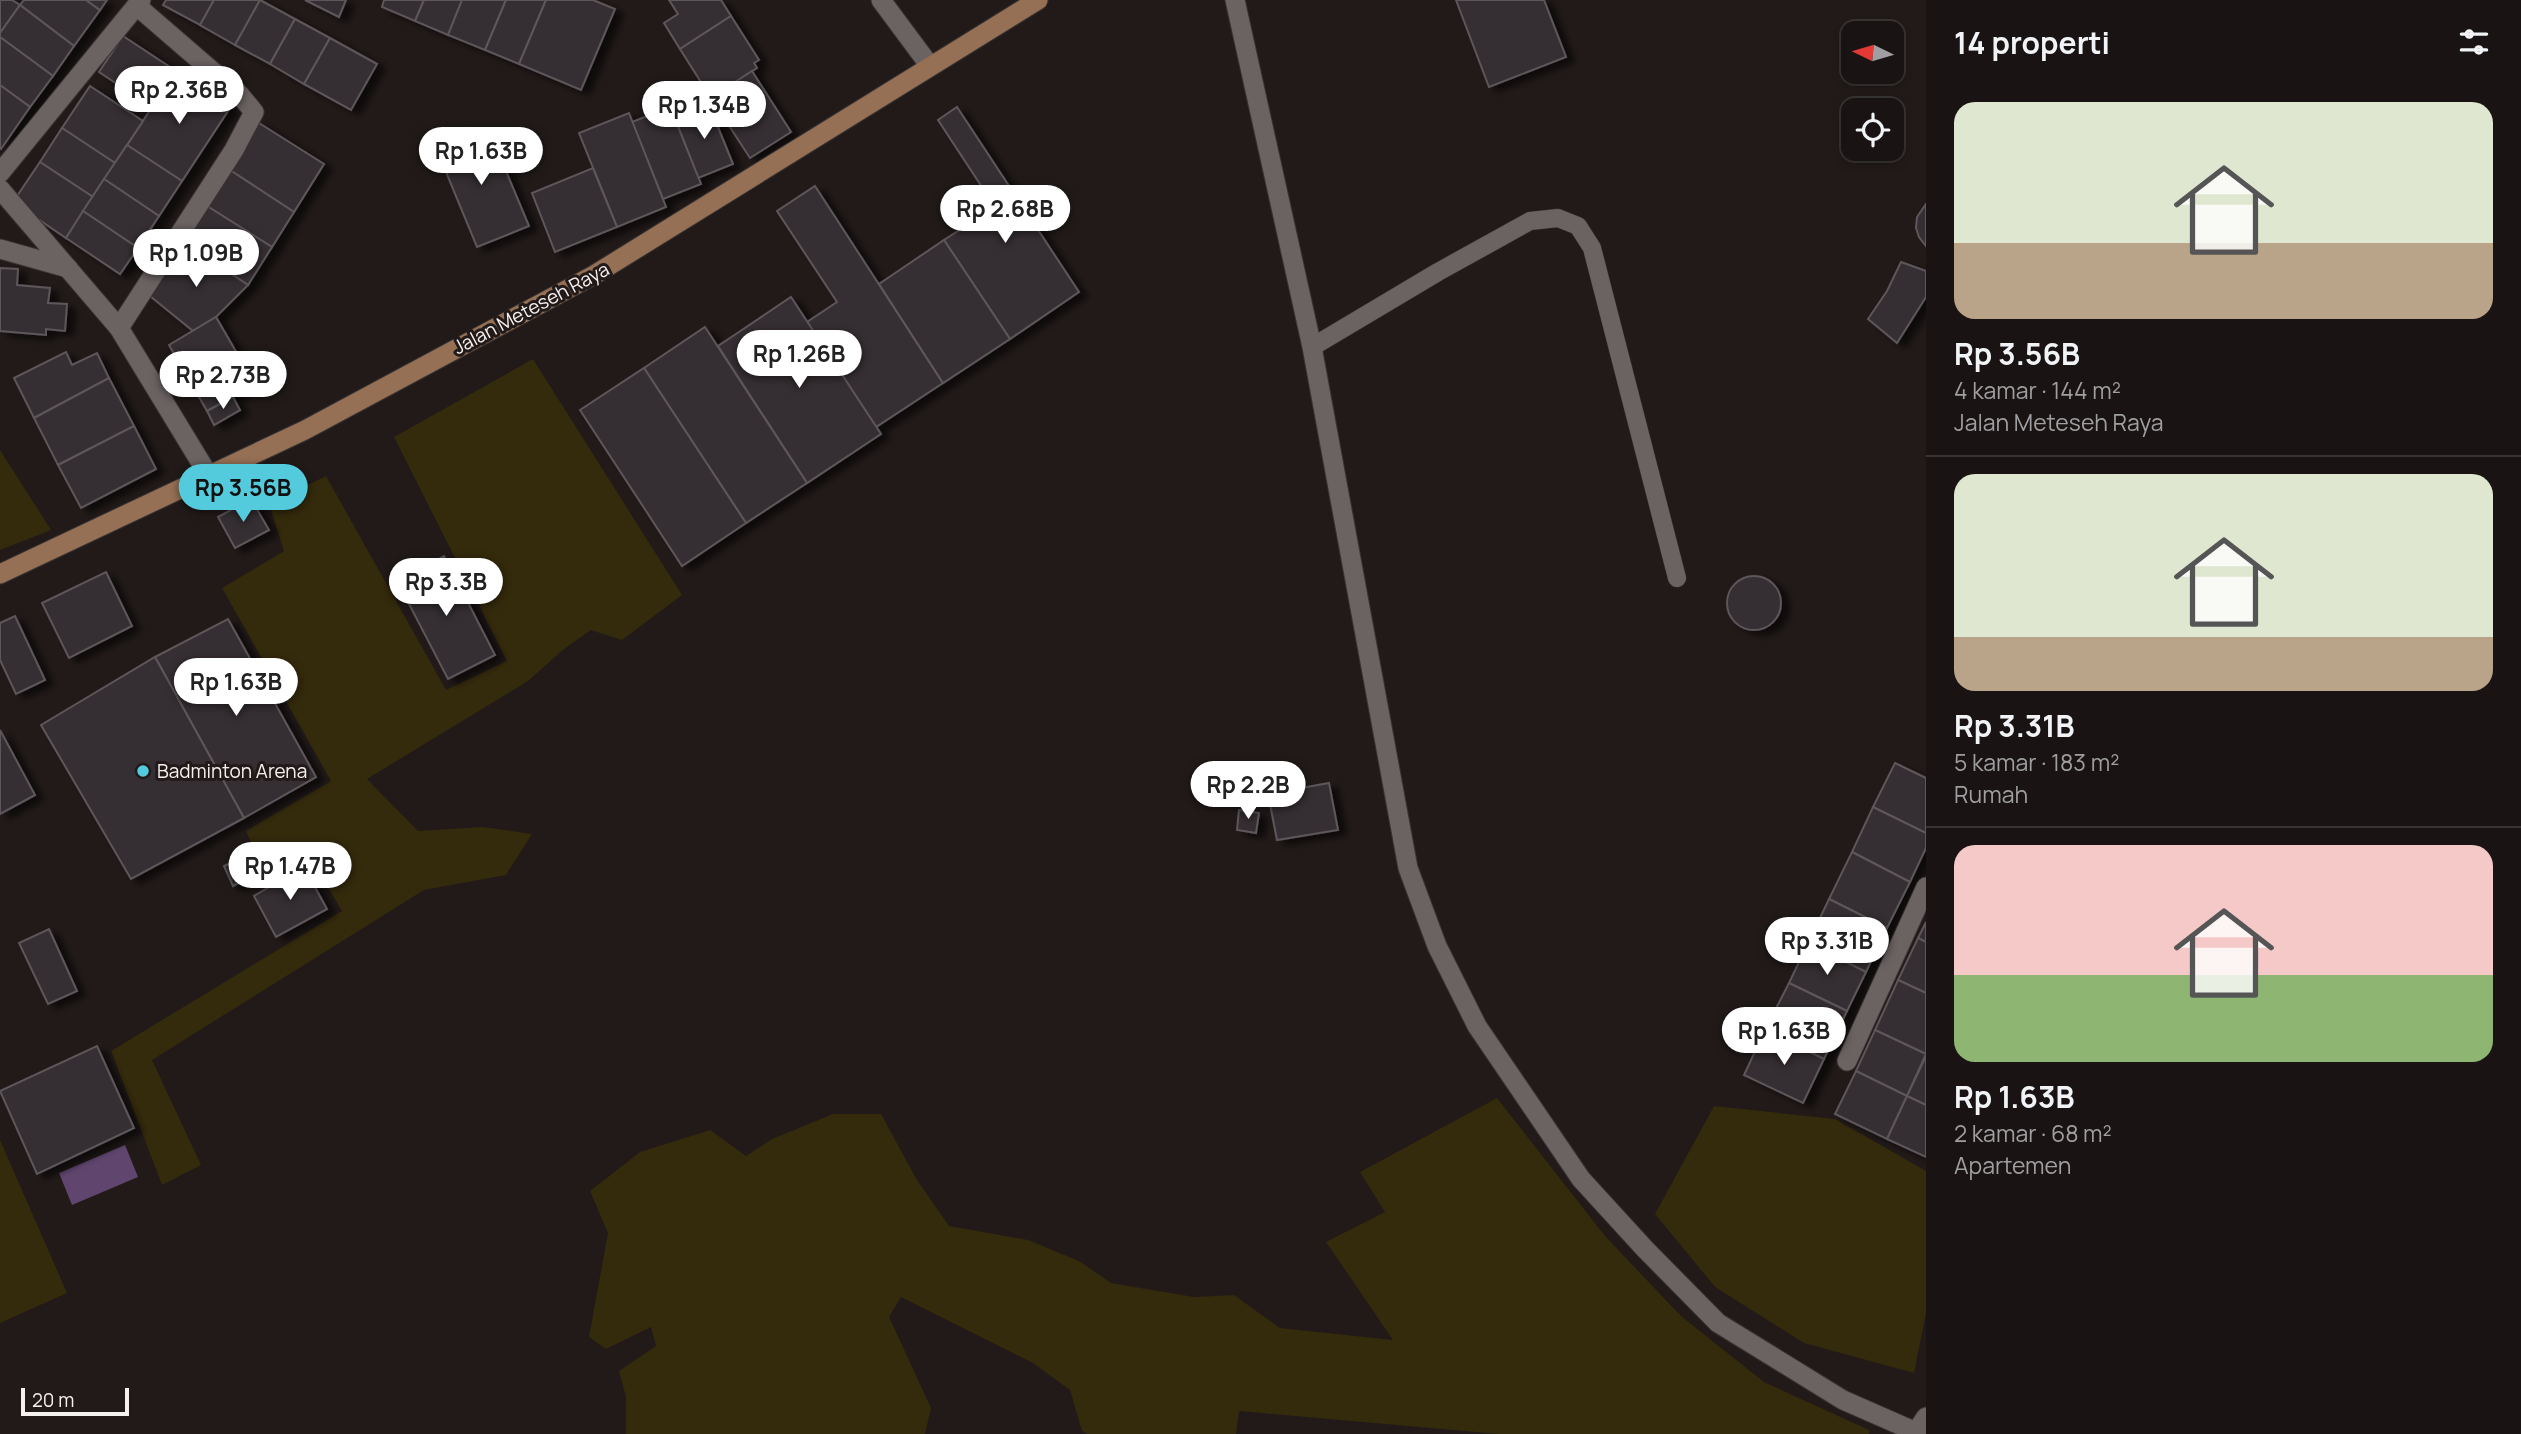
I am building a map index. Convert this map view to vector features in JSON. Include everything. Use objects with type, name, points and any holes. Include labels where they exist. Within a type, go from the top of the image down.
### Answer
[{"type":"main road","name":"Jalan Meteseh Raya","points":[[0,574],[305,430],[594,275],[1038,0]]},
{"type":"street","points":[[881,0],[930,66]]},
{"type":"street","points":[[1235,0],[1312,347],[1408,867],[1437,946],[1477,1026],[1581,1179],[1718,1323],[1843,1400],[1920,1428]]},
{"type":"street","points":[[0,173],[139,3],[254,111],[234,150],[119,328]]},
{"type":"street","points":[[0,189],[119,328],[209,476]]},
{"type":"street","points":[[0,249],[68,268]]},
{"type":"street","points":[[1847,1061],[1926,887]]},
{"type":"lane","points":[[1312,347],[1530,221],[1558,218],[1578,226],[1592,248],[1676,578]]},
{"type":"shaded area","points":[[533,359],[682,595],[622,640],[591,630],[564,649],[528,681],[367,779],[418,831],[483,827],[532,834],[506,875],[424,890],[152,1060],[201,1165],[162,1185],[111,1051],[342,911],[310,857],[268,879],[246,831],[331,781],[222,588],[284,551],[269,504],[326,476],[446,690],[507,661],[394,437]]},
{"type":"shaded area","points":[[0,450],[51,530],[0,550]]},
{"type":"shaded area","points":[[1497,1098],[1605,1236],[1681,1316],[1764,1382],[1869,1430],[1869,1434],[1498,1434],[1239,1411],[1236,1434],[1088,1434],[1082,1431],[1070,1390],[1033,1363],[901,1297],[889,1317],[931,1408],[925,1434],[626,1434],[626,1397],[619,1371],[656,1346],[651,1327],[606,1349],[589,1337],[608,1233],[590,1191],[640,1152],[710,1130],[746,1156],[772,1139],[833,1114],[881,1114],[917,1180],[949,1226],[1028,1240],[1079,1261],[1111,1283],[1194,1297],[1234,1295],[1280,1328],[1393,1340],[1326,1242],[1385,1212],[1360,1172]]},
{"type":"shaded area","points":[[1714,1106],[1835,1119],[1926,1171],[1926,1313],[1914,1373],[1804,1343],[1715,1287],[1655,1214]]},
{"type":"shaded area","points":[[0,1140],[67,1293],[0,1323]]},
{"type":"shaded area","points":[[125,1145],[138,1177],[72,1205],[59,1173]]},
{"type":"building","points":[[0,0],[12,0],[20,5],[0,33]]},
{"type":"building","points":[[24,0],[86,0],[100,10],[74,46],[20,5]]},
{"type":"building","points":[[86,0],[107,0],[100,10]]},
{"type":"building","points":[[166,0],[214,0],[200,25],[163,5]]},
{"type":"building","points":[[214,0],[260,0],[235,45],[200,25]]},
{"type":"building","points":[[260,0],[295,19],[270,64],[235,45]]},
{"type":"building","points":[[305,0],[346,0],[339,17]]},
{"type":"building","points":[[384,0],[424,0],[415,21],[382,7]]},
{"type":"building","points":[[424,0],[462,0],[448,35],[415,21]]},
{"type":"building","points":[[462,0],[506,0],[485,50],[448,35]]},
{"type":"building","points":[[506,0],[546,0],[519,64],[485,50]]},
{"type":"building","points":[[546,0],[593,0],[615,9],[581,90],[519,64]]},
{"type":"building","points":[[669,0],[721,0],[731,16],[680,49],[664,23],[678,14]]},
{"type":"building","points":[[1456,0],[1544,0],[1566,57],[1489,87]]},
{"type":"building","points":[[20,5],[74,46],[53,76],[0,37],[0,33]]},
{"type":"building","points":[[731,16],[759,60],[754,63],[757,68],[711,98],[680,49]]},
{"type":"building","points":[[295,19],[330,38],[304,84],[270,64]]},
{"type":"building","points":[[123,36],[176,71],[152,107],[99,72]]},
{"type":"building","points":[[0,37],[53,76],[30,107],[0,85]]},
{"type":"building","points":[[330,38],[377,64],[351,110],[304,84]]},
{"type":"building","points":[[176,71],[230,108],[182,181],[127,145]]},
{"type":"building","points":[[752,71],[791,132],[750,158],[711,98]]},
{"type":"building","points":[[0,85],[30,107],[1,149],[0,148]]},
{"type":"building","points":[[90,86],[143,121],[115,163],[62,128]]},
{"type":"building","points":[[709,105],[733,164],[698,178],[675,118]]},
{"type":"building","points":[[670,107],[701,184],[663,199],[632,122]]},
{"type":"building","points":[[957,107],[1079,292],[1010,339],[944,240],[995,207],[938,120]]},
{"type":"building","points":[[629,113],[666,207],[617,227],[579,133]]},
{"type":"building","points":[[259,123],[324,164],[294,212],[230,170]]},
{"type":"building","points":[[62,128],[115,163],[93,197],[40,162]]},
{"type":"building","points":[[471,128],[479,146],[493,140],[529,226],[477,247],[434,143]]},
{"type":"building","points":[[127,145],[182,181],[159,216],[104,179]]},
{"type":"building","points":[[40,162],[93,197],[66,238],[13,202]]},
{"type":"building","points":[[593,168],[617,227],[555,252],[532,193]]},
{"type":"building","points":[[230,170],[294,212],[272,247],[207,206]]},
{"type":"building","points":[[104,179],[159,216],[138,248],[83,211]]},
{"type":"building","points":[[815,186],[943,383],[876,427],[807,322],[837,302],[777,211]]},
{"type":"building","points":[[1926,204],[1926,246],[1916,228],[1917,217]]},
{"type":"building","points":[[207,206],[272,247],[248,285],[184,243]]},
{"type":"building","points":[[83,211],[138,248],[120,274],[66,238]]},
{"type":"building","points":[[944,240],[1010,339],[943,383],[879,284]]},
{"type":"building","points":[[184,243],[248,285],[216,317],[193,331],[150,296]]},
{"type":"building","points":[[1901,262],[1926,271],[1926,297],[1897,343],[1868,319],[1887,291]]},
{"type":"building","points":[[0,268],[18,269],[17,285],[50,288],[48,303],[67,304],[65,331],[46,329],[46,335],[0,331]]},
{"type":"building","points":[[791,297],[881,434],[807,483],[718,346]]},
{"type":"building","points":[[216,317],[242,362],[195,390],[169,345]]},
{"type":"building","points":[[705,327],[807,483],[746,523],[644,368]]},
{"type":"building","points":[[66,352],[72,365],[97,353],[109,378],[34,418],[14,378]]},
{"type":"building","points":[[242,362],[254,383],[207,411],[195,390]]},
{"type":"building","points":[[644,368],[746,523],[682,566],[580,410]]},
{"type":"building","points":[[109,378],[134,426],[58,465],[34,418]]},
{"type":"building","points":[[233,397],[240,410],[214,425],[207,411]]},
{"type":"building","points":[[134,426],[156,469],[81,508],[58,465]]},
{"type":"building","points":[[251,499],[269,530],[235,548],[218,517]]},
{"type":"building","points":[[444,556],[495,655],[448,679],[397,581]]},
{"type":"building","points":[[106,572],[132,626],[69,658],[42,603]]},
{"type":"building","points":[[1754,576],[1773,584],[1781,603],[1773,622],[1754,630],[1735,622],[1727,603],[1735,584]]},
{"type":"building","points":[[15,616],[45,680],[16,694],[0,660],[0,623]]},
{"type":"building","points":[[228,619],[316,777],[244,818],[155,657]]},
{"type":"building","name":"Badminton Arena","points":[[155,657],[244,818],[131,879],[41,725]]},
{"type":"building","points":[[0,730],[35,795],[0,814]]},
{"type":"building","points":[[1895,763],[1926,778],[1926,833],[1873,807]]},
{"type":"building","points":[[1329,783],[1338,830],[1277,840],[1268,794]]},
{"type":"building","points":[[1873,807],[1926,833],[1926,848],[1910,882],[1852,852]]},
{"type":"building","points":[[1239,810],[1259,813],[1256,833],[1237,830]]},
{"type":"building","points":[[1852,852],[1910,882],[1887,928],[1829,899]]},
{"type":"building","points":[[247,855],[256,874],[233,886],[224,866]]},
{"type":"building","points":[[304,867],[327,909],[276,937],[254,896]]},
{"type":"building","points":[[1829,899],[1887,928],[1866,972],[1808,943]]},
{"type":"building","points":[[1926,922],[1926,942],[1918,938]]},
{"type":"building","points":[[49,929],[77,991],[48,1004],[19,943]]},
{"type":"building","points":[[1918,938],[1926,942],[1926,993],[1898,980]]},
{"type":"building","points":[[1808,943],[1866,972],[1847,1011],[1789,983]]},
{"type":"building","points":[[1898,980],[1926,993],[1926,1054],[1875,1030]]},
{"type":"building","points":[[1789,983],[1847,1011],[1824,1059],[1765,1030]]},
{"type":"building","points":[[1765,1030],[1824,1059],[1803,1103],[1744,1075]]},
{"type":"building","points":[[1875,1030],[1926,1054],[1907,1096],[1856,1071]]},
{"type":"building","points":[[97,1046],[134,1128],[37,1174],[0,1091]]},
{"type":"building","points":[[1926,1056],[1926,1105],[1907,1096]]},
{"type":"building","points":[[1856,1071],[1907,1096],[1887,1139],[1835,1114]]},
{"type":"building","points":[[1907,1096],[1926,1105],[1926,1157],[1887,1139]]},
{"type":"place","name":"Badminton Arena","points":[[143,771]]}]
